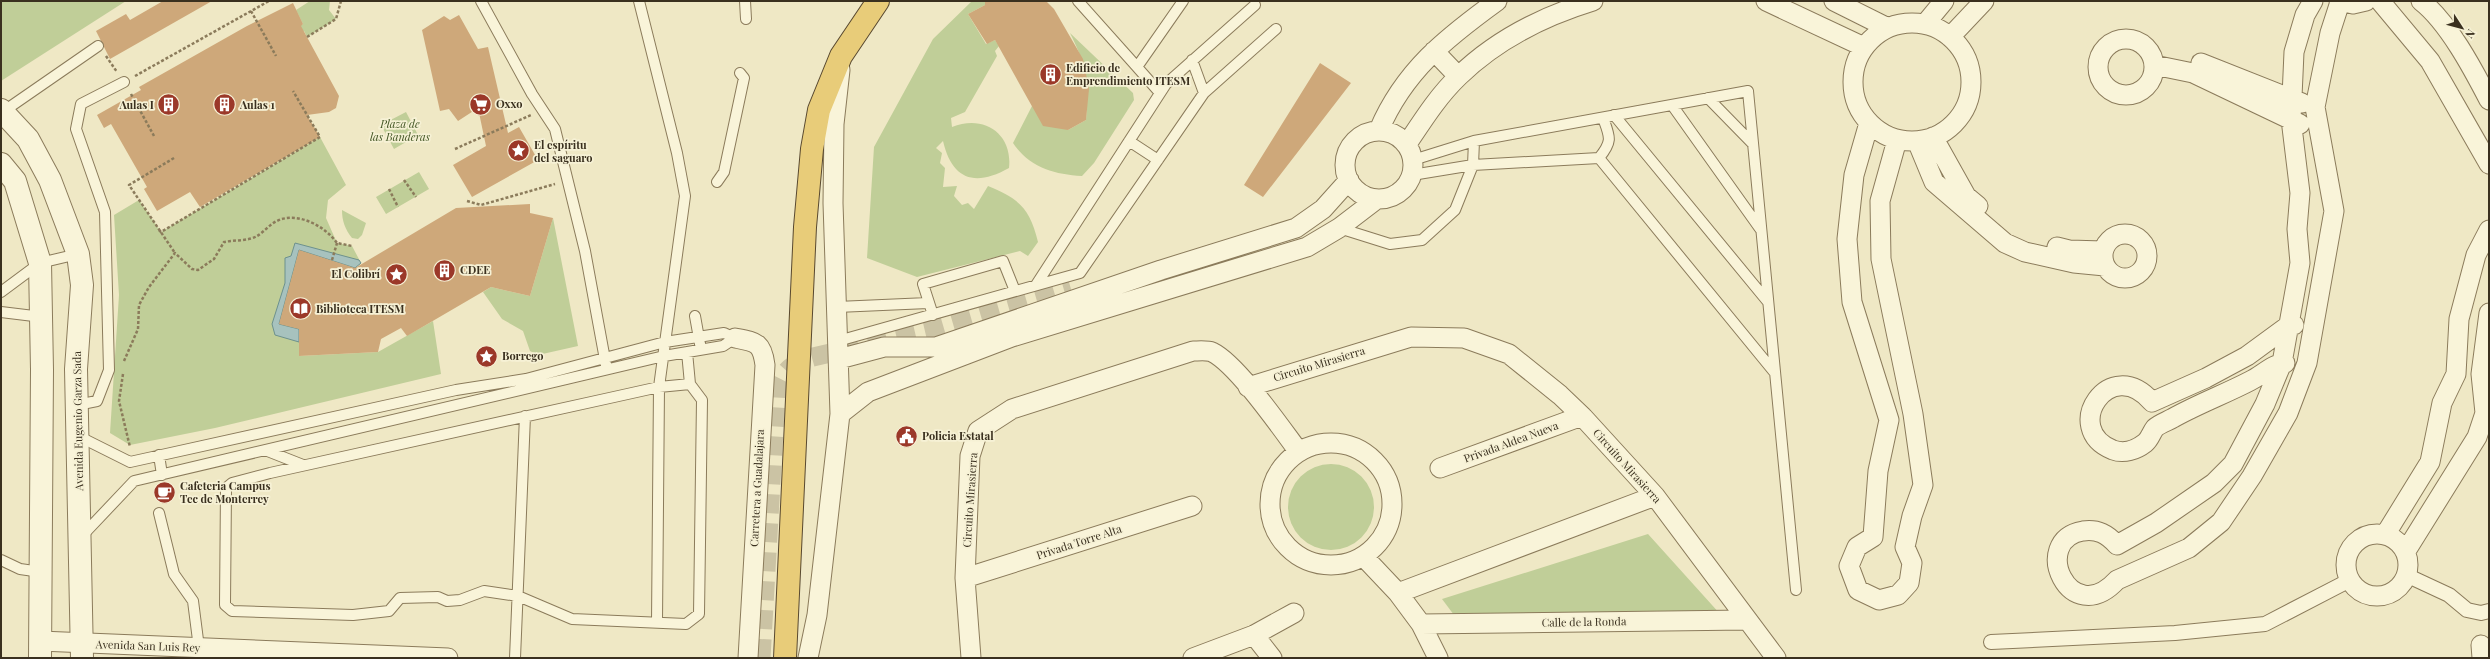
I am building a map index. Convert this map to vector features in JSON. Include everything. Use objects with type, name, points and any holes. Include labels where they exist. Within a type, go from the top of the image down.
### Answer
[{"type":"highway","points":[[786,658],[805,226],[812,149],[819,110],[841,56],[878,1]]},
{"type":"street","points":[[1379,130],[1389,106],[1404,83],[1434,51],[1497,1]]},
{"type":"street","points":[[1411,160],[1399,136],[1390,132],[1379,130],[1368,132],[1358,138],[1350,146],[1346,157],[1346,169],[1349,180],[1356,190],[1366,196],[1377,199],[1389,198],[1399,193],[1407,185],[1411,160],[1432,107],[1458,76],[1494,48],[1533,23],[1593,1]]},
{"type":"street","points":[[1766,1],[1864,47]]},
{"type":"street","points":[[1834,1],[1888,28]]},
{"type":"street","points":[[1925,24],[1944,1]]},
{"type":"street","points":[[1950,37],[1984,1]]},
{"type":"street","points":[[2313,1],[2305,15],[2294,52],[2291,119],[2300,193],[2297,229],[2300,263],[2282,363],[2265,404],[2233,464],[2214,483],[2156,523],[2117,545],[2108,536],[2092,530],[2076,532],[2065,540],[2058,553],[2057,570],[2063,583],[2079,594],[2096,595],[2108,589],[2117,580],[2190,548],[2221,522],[2252,476],[2288,413],[2307,363],[2334,211],[2318,132],[2315,107],[2328,40],[2340,1],[2353,4],[2366,1]]},
{"type":"street","points":[[2380,1],[2430,61],[2489,164]]},
{"type":"street","points":[[2421,1],[2432,10],[2474,71],[2489,100]]},
{"type":"street","points":[[1906,23],[1925,24],[1942,31],[1957,42],[1967,59],[1971,77],[1970,96],[1962,114],[1950,128],[1925,139],[1897,140],[1881,133],[1869,123],[1857,106],[1853,86],[1855,66],[1864,47],[1874,36],[1888,28],[1906,23]]},
{"type":"street","points":[[1434,51],[1458,76]]},
{"type":"street","points":[[808,658],[817,615],[840,414],[834,203],[834,124],[841,56]]},
{"type":"street","points":[[2315,107],[2291,100],[2193,60],[2169,56],[2153,61],[2193,73],[2318,132]]},
{"type":"street","name":"Avenida Eugenio Garza Sada","points":[[2,110],[28,139],[50,180],[78,254],[82,285],[76,369],[82,651]]},
{"type":"street","points":[[1869,123],[1854,175],[1847,239],[1852,302],[1888,420],[1878,471],[1873,537],[1857,548],[1849,566],[1858,590],[1879,600],[1898,595],[1909,583],[1912,563],[1905,547],[1912,516],[1923,486],[1913,414],[1880,259],[1880,201],[1897,140]]},
{"type":"street","points":[[1925,139],[1934,182],[2005,243],[2025,252],[2074,263],[2104,258]]},
{"type":"street","points":[[1,164],[15,181],[40,263],[42,317],[40,650]]},
{"type":"street","points":[[838,350],[884,347],[936,347],[1161,270],[1296,228],[1323,209],[1349,180]]},
{"type":"street","points":[[840,414],[868,392],[1012,337],[1307,247],[1339,228],[1377,199]]},
{"type":"street","points":[[1296,228],[1307,247]]},
{"type":"street","points":[[2385,535],[2430,462],[2442,404],[2456,374],[2459,319],[2476,255],[2489,230]]},
{"type":"street","points":[[1071,289],[1132,270],[1161,270]]},
{"type":"street","points":[[2406,551],[2394,539],[2385,535],[2365,536],[2356,542],[2346,560],[2350,580],[2356,588],[2365,594],[2375,596],[2385,595],[2394,590],[2406,575],[2406,551],[2455,475],[2477,437],[2485,413],[2481,374],[2489,312]]},
{"type":"street","points":[[2307,363],[2282,363],[2155,428],[2149,439],[2134,449],[2115,451],[2104,446],[2092,431],[2090,413],[2094,402],[2102,394],[2112,388],[2123,385],[2134,387],[2144,393],[2152,402],[2206,378],[2247,356],[2288,326],[2315,319]]},
{"type":"street","name":"Circuito Mirasierra","points":[[971,658],[965,578],[970,456],[978,431],[1012,409],[1193,351],[1210,351],[1223,360],[1248,386],[1411,337],[1464,338],[1509,354],[1560,395],[1582,416],[1655,496],[1746,620],[1776,658]]},
{"type":"street","name":"Carretera a Guadalajara","points":[[735,338],[756,342],[763,351],[765,365],[748,658]]},
{"type":"street","points":[[42,370],[76,369]]},
{"type":"street","points":[[1248,386],[1299,452]]},
{"type":"street","points":[[1888,420],[1913,414]]},
{"type":"street","name":"Privada Aldea Nueva","points":[[1440,468],[1582,416]]},
{"type":"street","points":[[1336,443],[1354,448],[1370,457],[1383,472],[1390,489],[1392,508],[1389,520],[1378,543],[1363,556],[1344,564],[1323,565],[1307,561],[1293,553],[1282,541],[1271,517],[1270,506],[1273,485],[1283,466],[1299,452],[1317,445],[1336,443]]},
{"type":"street","points":[[2430,462],[2455,475]]},
{"type":"street","points":[[2233,464],[2252,476]]},
{"type":"street","points":[[1398,593],[1655,496]]},
{"type":"street","name":"Privada Torre Alta","points":[[965,578],[1192,506]]},
{"type":"street","points":[[1363,556],[1398,593],[1421,624],[1438,658]]},
{"type":"street","points":[[2406,575],[2449,595],[2467,610],[2481,613],[2489,611]]},
{"type":"street","points":[[1991,642],[2175,633],[2265,624],[2350,580]]},
{"type":"street","points":[[1193,658],[1254,635],[1294,613]]},
{"type":"street","name":"Calle de la Ronda","points":[[1421,624],[1746,620]]},
{"type":"street","points":[[1254,635],[1272,658]]},
{"type":"street","name":"Avenida San Luis Rey","points":[[40,650],[82,651],[199,648],[448,658]]},
{"type":"lane","points":[[480,1],[542,110],[555,129],[585,251],[606,365]]},
{"type":"lane","points":[[639,1],[677,153],[685,196],[659,388],[657,622]]},
{"type":"lane","points":[[746,1],[746,19]]},
{"type":"lane","points":[[1078,1],[1160,93]]},
{"type":"lane","points":[[1137,67],[1183,1]]},
{"type":"lane","points":[[1036,285],[1166,84],[1255,5]]},
{"type":"lane","points":[[838,350],[933,315],[1080,273],[1204,93],[1276,30]]},
{"type":"lane","points":[[2,110],[98,46]]},
{"type":"lane","points":[[1192,60],[1204,93]]},
{"type":"lane","points":[[717,182],[724,172],[744,78],[740,73]]},
{"type":"lane","points":[[77,405],[97,401],[109,370],[105,212],[76,130],[81,104],[124,82]]},
{"type":"lane","points":[[1411,160],[1474,141],[1748,91],[1796,590]]},
{"type":"lane","points":[[1708,98],[1754,144]]},
{"type":"lane","points":[[1672,105],[1762,231]]},
{"type":"lane","points":[[1614,115],[1768,302]]},
{"type":"lane","points":[[1411,160],[1473,165],[1599,158],[1608,147],[1610,136],[1603,118]]},
{"type":"lane","points":[[1128,141],[1158,160]]},
{"type":"lane","points":[[1339,228],[1390,244],[1422,240],[1456,210],[1473,165],[1474,141]]},
{"type":"lane","points":[[1599,158],[1775,374]]},
{"type":"lane","points":[[1,292],[40,263],[78,254]]},
{"type":"lane","points":[[933,315],[923,284],[1003,261],[1015,291]]},
{"type":"lane","points":[[837,307],[928,303]]},
{"type":"lane","points":[[1,312],[42,317]]},
{"type":"lane","points":[[695,316],[700,350]]},
{"type":"lane","points":[[80,538],[128,485],[134,481],[606,365],[665,342],[724,333],[735,338]]},
{"type":"lane","points":[[78,436],[130,462],[456,390],[723,346],[735,338]]},
{"type":"lane","points":[[687,352],[690,384],[702,400],[699,614],[686,624],[572,619],[518,596],[484,591],[460,600],[447,601],[438,597],[400,598],[389,611],[352,615],[232,610],[225,605],[226,488],[232,483],[526,416],[659,388],[690,384]]},
{"type":"lane","points":[[515,658],[526,416]]},
{"type":"lane","points":[[265,450],[303,466]]},
{"type":"lane","points":[[159,455],[162,474]]},
{"type":"lane","points":[[159,513],[174,574],[193,601],[199,648]]},
{"type":"lane","points":[[1,560],[20,569],[41,572]]},
{"type":"path","points":[[124,82],[269,1]]},
{"type":"path","points":[[307,37],[336,19],[341,1]]},
{"type":"path","points":[[251,11],[276,56]]},
{"type":"path","points":[[98,46],[124,82],[154,136]]},
{"type":"path","points":[[159,230],[161,232],[320,137],[293,91]]},
{"type":"path","points":[[455,149],[542,110]]},
{"type":"path","points":[[174,158],[129,185],[175,253],[192,269],[198,270],[214,260],[224,242],[256,237],[278,220],[299,218],[318,226],[337,243],[352,246]]},
{"type":"path","points":[[404,180],[416,197]]},
{"type":"path","points":[[467,201],[481,205],[568,181]]},
{"type":"path","points":[[389,190],[398,207]]},
{"type":"path","points":[[332,260],[337,243]]},
{"type":"path","points":[[122,364],[138,329],[139,305],[149,287],[175,253]]},
{"type":"path","points":[[123,370],[119,401],[130,445],[130,462]]},
{"type":"green space","points":[[1,1],[126,1],[1,81]]},
{"type":"green space","points":[[310,1],[330,1],[329,10],[336,19],[307,37],[304,31],[293,30],[303,24],[296,10]]},
{"type":"green space","points":[[972,1],[985,1],[985,5],[968,14],[986,44],[995,40],[999,46],[995,51],[997,56],[965,112],[951,118],[952,127],[975,123],[985,125],[994,130],[1001,136],[1006,145],[1009,156],[1009,168],[997,174],[986,177],[976,178],[967,176],[959,172],[952,164],[943,141],[936,148],[942,153],[940,163],[945,168],[943,187],[957,186],[954,196],[962,205],[968,203],[974,209],[988,186],[1008,196],[1022,206],[1027,213],[1038,242],[1028,256],[1020,251],[917,277],[867,258],[874,147],[933,39]]},
{"type":"green space","points":[[1070,33],[1133,93],[1134,100],[1094,163],[1082,176],[1062,174],[1043,168],[1027,158],[1013,143],[1032,106],[1068,130],[1086,120],[1086,75],[1076,45]]},
{"type":"green space","name":"Plaza de las Banderas","points":[[406,112],[418,135],[394,149],[381,125]]},
{"type":"green space","points":[[320,137],[346,185],[328,200],[326,218],[337,243],[352,246],[361,263],[355,268],[299,250],[279,324],[299,329],[299,356],[378,352],[433,321],[441,374],[215,428],[130,445],[110,433],[119,295],[114,215],[139,200],[161,232]]},
{"type":"green space","points":[[419,172],[429,189],[386,214],[376,197]]},
{"type":"green space","points":[[342,210],[366,223],[362,235],[358,239],[352,238],[347,231],[343,221]]},
{"type":"green space","points":[[553,218],[578,346],[538,355],[530,351],[523,331],[502,319],[483,292],[491,287],[530,296]]},
{"type":"green space","points":[[1331,464],[1347,467],[1355,471],[1367,483],[1371,491],[1374,507],[1371,523],[1367,531],[1355,543],[1347,547],[1331,550],[1315,547],[1307,543],[1295,531],[1291,523],[1288,507],[1291,491],[1295,483],[1307,471],[1315,467]]},
{"type":"green space","points":[[1648,534],[1721,615],[1454,615],[1442,599]]},
{"type":"water","points":[[295,243],[359,260],[361,263],[355,268],[299,250],[279,324],[299,329],[299,342],[275,335],[272,324],[285,283],[285,258],[291,256]]},
{"type":"building","points":[[163,1],[212,1],[110,59],[96,31],[126,14],[130,20]]},
{"type":"building","name":"Edificio de Emprendimiento ITESM","points":[[985,1],[1046,1],[1054,9],[1083,59],[1089,89],[1086,120],[1068,130],[1043,126],[995,40],[987,44],[968,14],[985,5]]},
{"type":"building","name":"Aulas I","points":[[293,3],[303,24],[301,26],[339,96],[336,108],[329,112],[307,115],[320,137],[200,207],[190,192],[157,211],[144,189],[147,187],[111,124],[104,128],[97,115],[141,90],[139,87],[247,26]]},
{"type":"building","points":[[459,15],[478,49],[488,47],[508,133],[519,127],[538,160],[472,197],[453,165],[486,146],[478,108],[458,121],[449,109],[440,111],[422,30],[444,16],[450,20]]},
{"type":"building","points":[[1320,63],[1351,83],[1263,197],[1244,185]]},
{"type":"building","name":"CDEE","points":[[530,204],[530,213],[553,218],[530,296],[491,287],[407,336],[401,328],[381,339],[378,352],[299,356],[299,329],[279,324],[299,250],[355,268],[456,208]]},
{"type":"tunnel","points":[[761,658],[776,395],[784,374],[793,366],[805,359],[937,328],[1071,289]]},
{"type":"place","name":"Edificio de Emprendimiento ITESM","points":[[1050,74]]},
{"type":"place","name":"Oxxo","points":[[481,104]]},
{"type":"place","name":"Aulas I","points":[[169,105]]},
{"type":"place","name":"Aulas 1","points":[[225,105]]},
{"type":"place","name":"El espíritu del saguaro","points":[[518,151]]},
{"type":"place","name":"CDEE","points":[[444,270]]},
{"type":"place","name":"El Colibrí","points":[[396,274]]},
{"type":"place","name":"Biblioteca ITESM","points":[[301,309]]},
{"type":"place","name":"Borrego","points":[[487,356]]},
{"type":"place","name":"Policia Estatal","points":[[906,436]]},
{"type":"place","name":"Cafeteria Campus Tec de Monterrey","points":[[164,492]]}]
